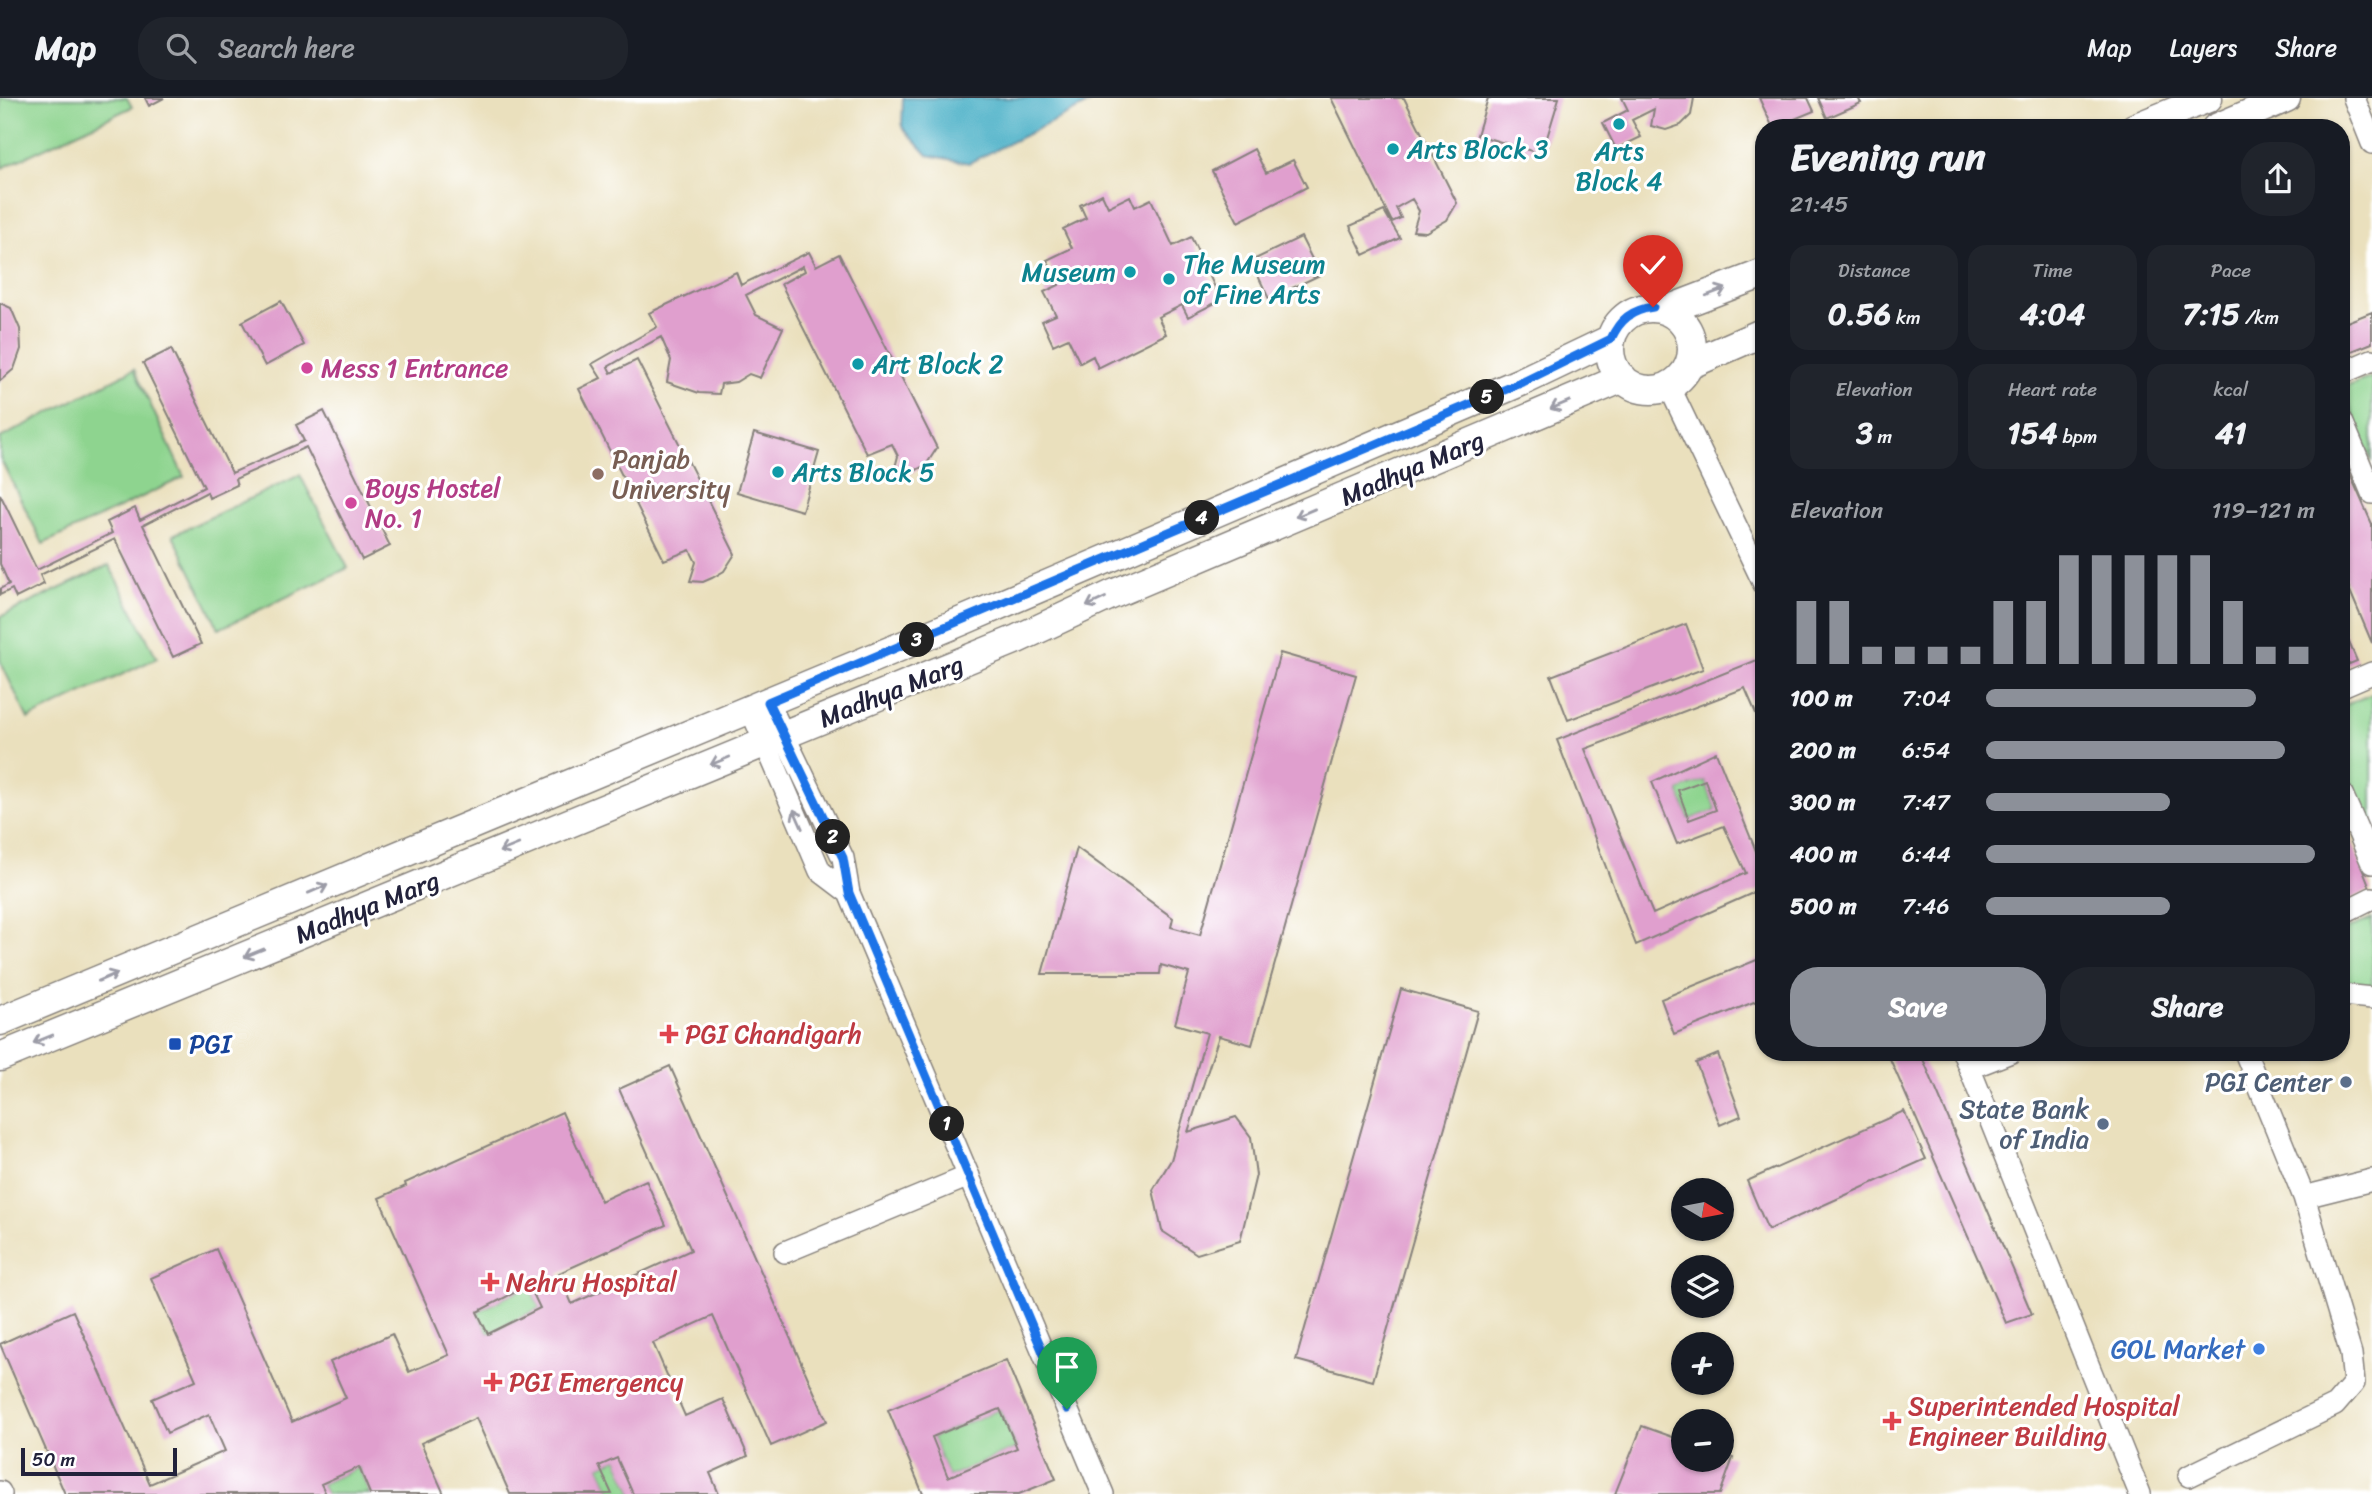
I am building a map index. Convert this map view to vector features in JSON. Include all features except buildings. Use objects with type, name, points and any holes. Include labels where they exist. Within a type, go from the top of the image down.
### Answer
[{"type":"main road","points":[[2156,119],[2208,98]]},
{"type":"main road","points":[[2237,119],[2286,98]]},
{"type":"main road","points":[[1667,310],[1755,276]]},
{"type":"main road","points":[[1653,307],[1667,310],[1686,327],[1691,339],[1689,365],[1681,377],[1669,386],[1643,389],[1623,378],[1614,367],[1611,339],[1622,320],[1639,309],[1653,307]]},
{"type":"main road","points":[[1689,365],[1755,336]]},
{"type":"main road","name":"Madhya Marg","points":[[0,1021],[760,706],[1523,382],[1611,339]]},
{"type":"main road","name":"Madhya Marg","points":[[0,1057],[1017,639],[1123,590],[1623,378]]},
{"type":"street","points":[[2354,98],[2372,143]]},
{"type":"street","points":[[2350,370],[2372,360]]},
{"type":"street","points":[[1669,386],[1755,565]]},
{"type":"street","points":[[2350,440],[2372,493]]},
{"type":"street","points":[[2350,683],[2372,673]]},
{"type":"street","points":[[760,706],[774,739],[843,858],[849,893],[1103,1494]]},
{"type":"street","points":[[2350,812],[2372,863]]},
{"type":"street","points":[[2350,910],[2372,898]]},
{"type":"street","points":[[2350,996],[2372,998]]},
{"type":"street","points":[[1967,1061],[2140,1494]]},
{"type":"street","points":[[2189,1476],[2335,1405],[2354,1383],[2351,1354],[2304,1197],[2249,1061]]},
{"type":"street","points":[[785,1252],[969,1176]]},
{"type":"street","points":[[2304,1197],[2372,1180]]},
{"type":"green space","points":[[0,98],[127,98],[132,107],[2,168]]},
{"type":"green space","points":[[134,369],[184,477],[43,544],[0,458],[0,438]]},
{"type":"green space","points":[[2372,377],[2372,462],[2350,408],[2350,385]]},
{"type":"green space","points":[[300,475],[348,568],[219,629],[173,535]]},
{"type":"green space","points":[[109,565],[157,658],[28,719],[0,661],[0,617]]},
{"type":"green space","points":[[2372,694],[2372,838],[2350,785],[2350,703]]},
{"type":"green space","points":[[1705,780],[1716,810],[1689,820],[1678,790]]},
{"type":"green space","points":[[2372,919],[2372,988],[2350,986],[2350,928]]},
{"type":"green space","points":[[529,1285],[540,1308],[488,1334],[477,1312]]},
{"type":"green space","points":[[1000,1409],[1017,1448],[948,1477],[932,1437]]},
{"type":"green space","points":[[617,1458],[633,1494],[612,1494],[599,1466]]},
{"type":"green space","points":[[359,1467],[370,1494],[326,1494],[321,1484]]},
{"type":"water","points":[[903,98],[1100,98],[969,163],[928,155],[902,127]]},
{"type":"place","name":"Arts Block 4","points":[[1619,124]]},
{"type":"place","name":"Arts Block 3","points":[[1393,149]]},
{"type":"place","name":"Museum","points":[[1130,272]]},
{"type":"place","name":"The Museum of Fine Arts","points":[[1169,279]]},
{"type":"place","name":"Art Block 2","points":[[858,364]]},
{"type":"place","name":"Mess 1 Entrance","points":[[307,368]]},
{"type":"place","name":"Arts Block 5","points":[[778,472]]},
{"type":"place","name":"Panjab University","points":[[598,474]]},
{"type":"place","name":"Boys Hostel No. 1","points":[[351,503]]},
{"type":"place","name":"PGI Chandigarh","points":[[669,1034]]},
{"type":"place","name":"PGI","points":[[175,1044]]},
{"type":"place","name":"PGI Center","points":[[2346,1082]]},
{"type":"place","name":"State Bank of India","points":[[2103,1124]]},
{"type":"place","name":"Nehru Hospital","points":[[490,1282]]},
{"type":"place","name":"GOL Market","points":[[2259,1349]]},
{"type":"place","name":"PGI Emergency","points":[[493,1382]]},
{"type":"place","name":"Superintended Hospital Engineer Building","points":[[1892,1421]]},
{"type":"route","points":[[1067,1409],[849,893],[843,858],[768,702],[1523,382],[1611,339],[1617,326],[1627,315],[1639,309],[1653,307]]}]
